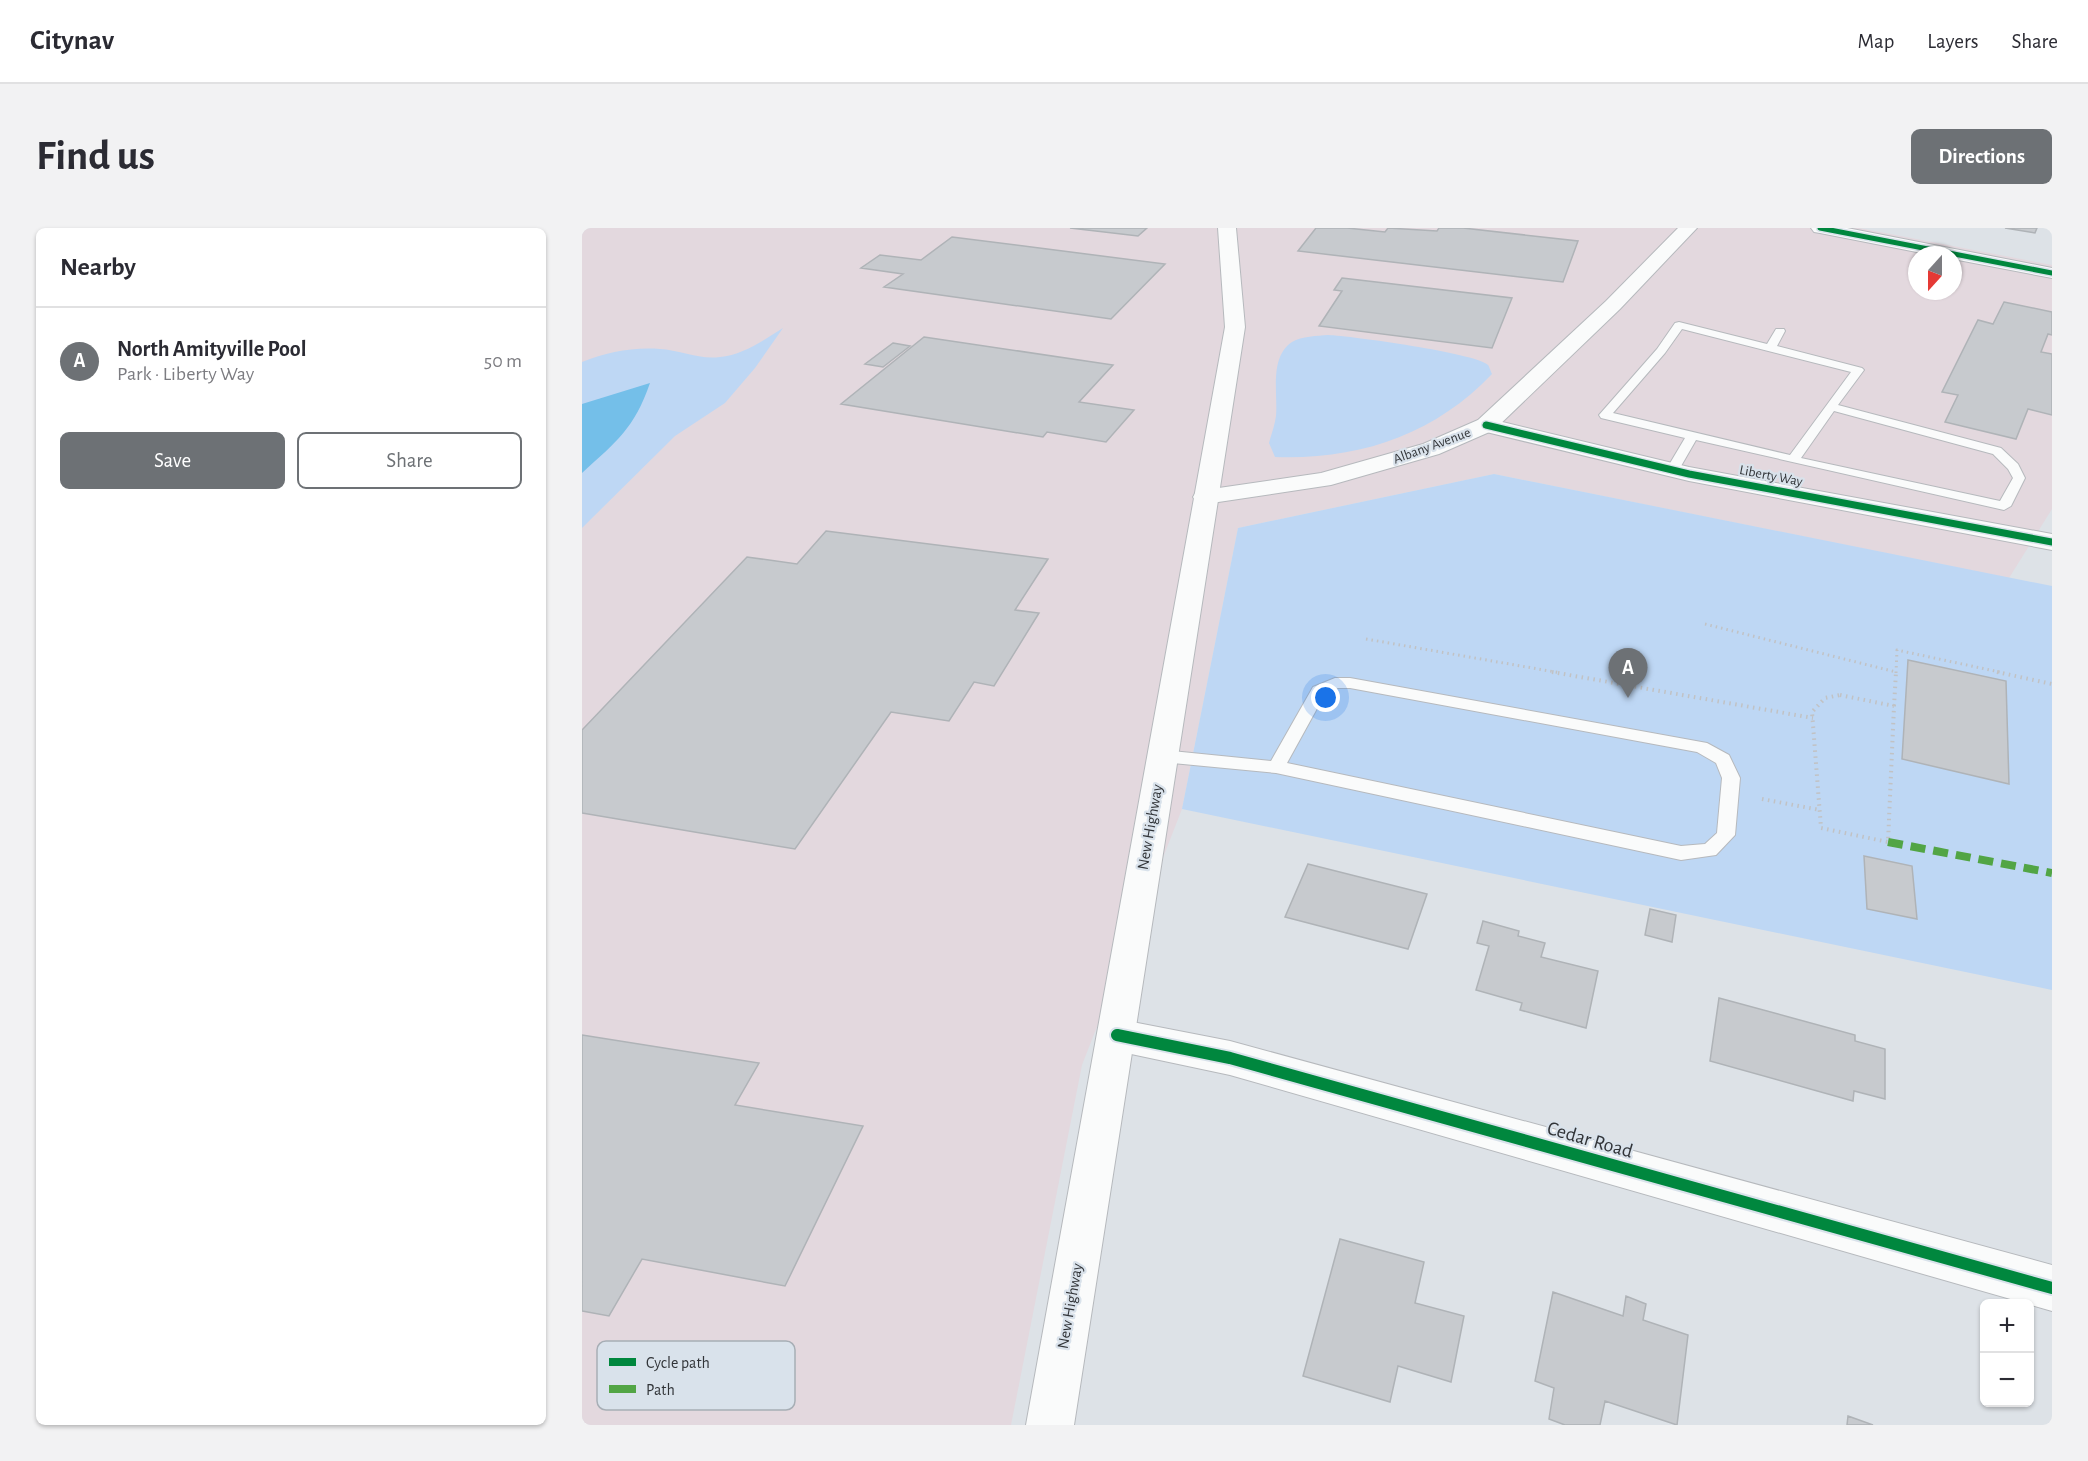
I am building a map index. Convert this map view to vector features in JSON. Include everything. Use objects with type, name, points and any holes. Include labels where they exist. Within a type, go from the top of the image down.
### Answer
[{"type":"street","name":"New Highway","points":[[1050,1425],[1235,327],[1227,228]]},
{"type":"street","name":"Albany Avenue","points":[[1205,497],[1323,480],[1431,449],[1486,425],[1613,305],[1688,228]]},
{"type":"street","points":[[1820,228],[2052,273]]},
{"type":"street","name":"Liberty Way","points":[[1486,425],[1672,470],[2052,542]]},
{"type":"street","name":"Cedar Road","points":[[1117,1035],[1230,1058],[2052,1288]]},
{"type":"lane","points":[[1793,460],[1831,407],[1858,370],[1679,325],[1661,351],[1605,414],[1793,460],[2004,506],[2019,478],[2013,467],[1997,451],[1831,407]]},
{"type":"lane","points":[[1770,348],[1780,331]]},
{"type":"lane","points":[[1672,470],[1692,436]]},
{"type":"lane","points":[[1162,756],[1276,767],[1681,853],[1710,850],[1726,835],[1731,778],[1723,759],[1701,747],[1350,683],[1335,683],[1319,691],[1276,767]]},
{"type":"path","points":[[1705,624],[1896,672]]},
{"type":"path","points":[[1366,639],[1813,718]]},
{"type":"path","points":[[1894,706],[1840,695],[1824,698],[1812,712],[1821,828],[1888,842],[1897,650],[2052,684]]},
{"type":"path","points":[[1730,792],[1820,810]]},
{"type":"shaded area","points":[[582,228],[1859,228],[1953,246],[1908,246],[1908,300],[1962,300],[1962,248],[2052,265],[2052,509],[2009,578],[1494,474],[1238,528],[1182,809],[1082,1065],[1011,1425],[582,1425]]},
{"type":"shaded area","points":[[783,328],[755,368],[725,403],[675,436],[582,528],[582,362],[601,355],[640,349],[667,350],[712,358],[729,356],[753,346]]},
{"type":"shaded area","points":[[1328,335],[1361,338],[1461,355],[1488,365],[1492,374],[1445,413],[1393,440],[1336,454],[1275,457],[1269,443],[1276,416],[1276,376],[1280,357],[1285,349],[1296,340]]},
{"type":"shaded area","points":[[1494,474],[2052,586],[2052,990],[1182,809],[1238,528]]},
{"type":"water","points":[[650,383],[631,423],[615,443],[582,473],[582,404]]},
{"type":"building","points":[[1070,228],[1147,228],[1138,236]]},
{"type":"building","points":[[1316,228],[1385,232],[1388,228],[1437,231],[1439,228],[1463,228],[1578,241],[1563,282],[1298,251]]},
{"type":"building","points":[[2005,228],[2037,228],[2035,233]]},
{"type":"building","points":[[952,237],[1165,264],[1111,319],[884,287],[903,274],[861,268],[880,255],[921,260]]},
{"type":"building","points":[[1342,278],[1512,298],[1492,348],[1319,326],[1342,291],[1334,290]]},
{"type":"building","points":[[2004,302],[2052,312],[2052,335],[2048,334],[2041,352],[2052,354],[2052,415],[2028,409],[2016,439],[1945,422],[1958,395],[1942,392],[1978,320],[1993,324]]},
{"type":"building","points":[[924,337],[1113,365],[1079,402],[1134,410],[1106,442],[1047,432],[1043,437],[841,404]]},
{"type":"building","points":[[893,343],[910,346],[883,367],[865,364]]},
{"type":"building","points":[[826,531],[1048,559],[1015,610],[1039,613],[994,686],[974,682],[949,721],[891,712],[795,849],[582,813],[582,730],[747,557],[797,564]]},
{"type":"building","points":[[1908,660],[2006,681],[2009,784],[1902,759]]},
{"type":"building","points":[[1864,856],[1912,866],[1917,919],[1867,909]]},
{"type":"building","points":[[1308,864],[1427,894],[1408,949],[1285,917]]},
{"type":"building","points":[[1650,909],[1676,915],[1672,942],[1645,935]]},
{"type":"building","points":[[1483,921],[1519,931],[1518,936],[1545,943],[1541,957],[1598,971],[1586,1028],[1520,1010],[1522,1003],[1476,990],[1489,946],[1477,943]]},
{"type":"building","points":[[1719,998],[1855,1035],[1855,1041],[1885,1049],[1885,1099],[1854,1091],[1853,1101],[1710,1061]]},
{"type":"building","points":[[582,1035],[759,1063],[735,1105],[863,1126],[785,1286],[642,1259],[609,1316],[582,1311]]},
{"type":"building","points":[[1340,1239],[1424,1262],[1415,1303],[1464,1316],[1451,1382],[1398,1366],[1390,1402],[1303,1376]]},
{"type":"building","points":[[1553,1292],[1623,1316],[1626,1296],[1646,1304],[1643,1320],[1688,1335],[1677,1425],[1605,1401],[1600,1425],[1565,1425],[1549,1419],[1554,1388],[1535,1381]]},
{"type":"building","points":[[1848,1416],[1873,1425],[1847,1425]]},
{"type":"marked path","points":[[1888,842],[2052,873]]},
{"type":"cycle path","points":[[1820,228],[2052,273]]},
{"type":"cycle path","points":[[1486,425],[1689,474],[2052,542]]},
{"type":"cycle path","points":[[1117,1035],[1230,1058],[2052,1288]]},
{"type":"place","name":"North Amityville Pool","points":[[1628,698]]}]
